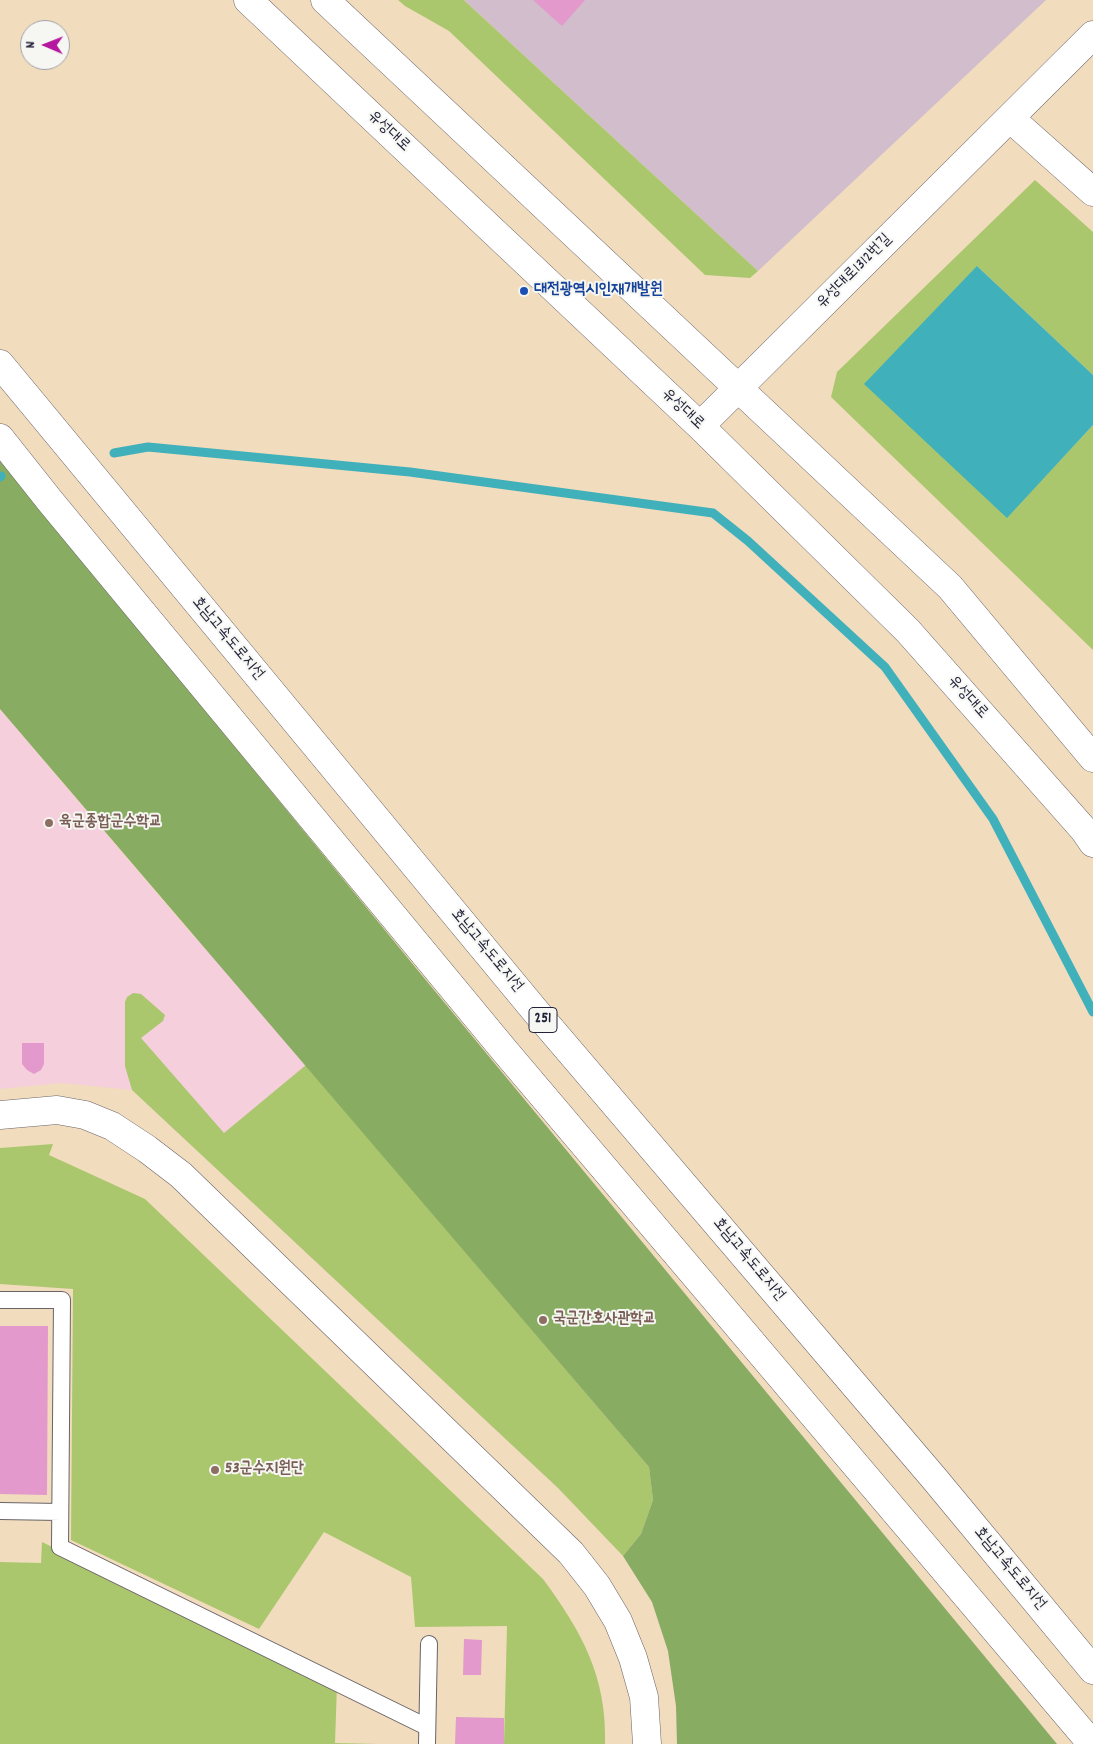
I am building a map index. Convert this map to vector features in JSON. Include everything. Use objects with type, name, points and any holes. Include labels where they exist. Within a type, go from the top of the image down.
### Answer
[{"type":"main road","name":"유성대로","points":[[248,0],[700,426],[908,631],[1084,830],[1093,843]]},
{"type":"main road","points":[[325,0],[950,587],[1093,758]]},
{"type":"main road","name":"유성대로1312번길","points":[[700,426],[1093,36]]},
{"type":"main road","points":[[1011,119],[1093,192]]},
{"type":"main road","name":"호남고속도로지선","points":[[0,364],[537,1012],[939,1484],[1093,1670]]},
{"type":"main road","points":[[0,438],[56,509],[504,1050],[1092,1744]]},
{"type":"main road","points":[[0,1115],[57,1110],[85,1115],[112,1126],[147,1148],[181,1175],[368,1355],[571,1553],[597,1586],[618,1621],[633,1658],[644,1697],[646,1744]]},
{"type":"lane","points":[[0,1300],[62,1300],[60,1546],[427,1727]]},
{"type":"lane","points":[[0,1511],[60,1512]]},
{"type":"lane","points":[[427,1744],[429,1644]]},
{"type":"shaded area","points":[[464,0],[1046,0],[758,271]]},
{"type":"shaded area","name":"국군간호사관학교","points":[[0,709],[195,938],[420,973],[1057,1744],[677,1744],[676,1706],[668,1651],[652,1602],[623,1556],[558,1488],[132,1090],[62,1083],[0,1089]]},
{"type":"green space","points":[[398,0],[464,0],[758,271],[750,278],[705,275],[449,31]]},
{"type":"green space","points":[[1035,180],[1093,232],[1093,375],[977,266],[1007,517],[1093,425],[1093,650],[831,397],[837,372]]},
{"type":"green space","name":"국군간호사관학교","points":[[0,460],[420,973],[1057,1744],[677,1744],[676,1706],[668,1651],[652,1602],[623,1556],[641,1534],[653,1500],[649,1467],[0,709]]},
{"type":"green space","points":[[133,993],[141,994],[165,1015],[163,1021],[141,1038],[224,1133],[306,1065],[649,1467],[653,1500],[641,1534],[623,1556],[558,1488],[132,1090],[125,1066],[125,1002],[127,997]]},
{"type":"green space","points":[[53,1144],[49,1155],[145,1199],[543,1579],[580,1637],[597,1676],[605,1720],[605,1744],[504,1744],[507,1626],[415,1627],[411,1577],[324,1532],[259,1629],[71,1540],[73,1289],[0,1284],[0,1148]]},
{"type":"green space","points":[[42,1542],[337,1685],[335,1743],[379,1744],[0,1744],[0,1562],[41,1563]]},
{"type":"water","points":[[977,266],[1093,375],[1093,425],[1007,518],[864,384]]},
{"type":"building","points":[[533,0],[585,0],[562,26]]},
{"type":"building","points":[[22,1043],[44,1043],[44,1064],[41,1070],[34,1074],[22,1064]]},
{"type":"building","points":[[0,1326],[48,1326],[47,1495],[0,1494]]},
{"type":"building","points":[[464,1639],[482,1640],[481,1675],[463,1675]]},
{"type":"building","points":[[456,1717],[504,1718],[504,1744],[455,1744]]},
{"type":"waterway","points":[[114,453],[148,447],[410,472],[713,513],[748,541],[885,667],[993,819],[1093,1012]]},
{"type":"place","name":"대전광역시인재개발원","points":[[524,291]]},
{"type":"place","name":"육군종합군수학교","points":[[49,823]]},
{"type":"place","name":"국군간호사관학교","points":[[543,1320]]},
{"type":"place","name":"53군수지원단","points":[[215,1470]]}]
